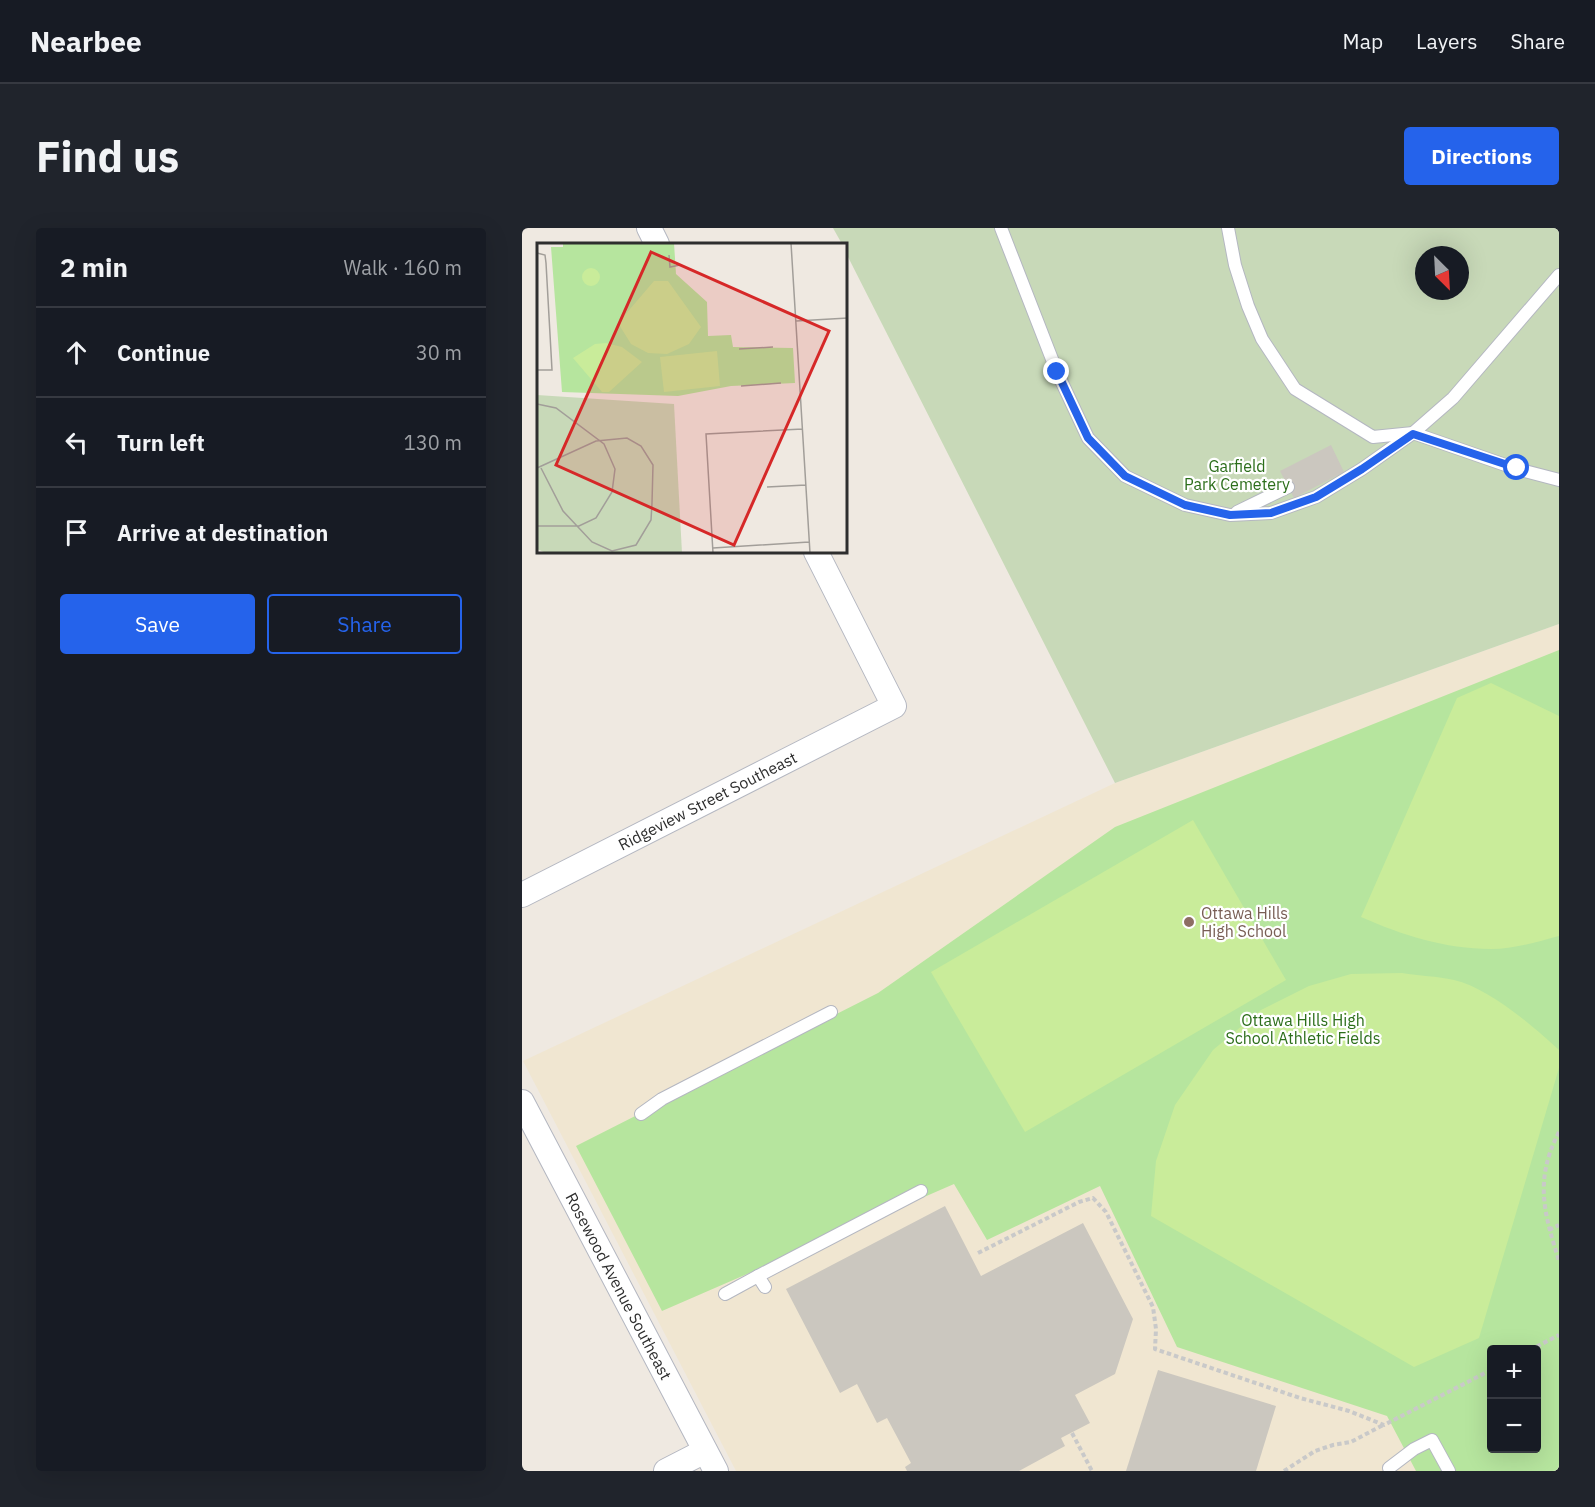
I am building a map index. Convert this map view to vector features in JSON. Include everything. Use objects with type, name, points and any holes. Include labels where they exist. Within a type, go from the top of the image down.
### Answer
[{"type":"street","points":[[649,228],[656,243]]},
{"type":"street","name":"Ridgeview Street Southeast","points":[[522,895],[894,706],[817,554]]},
{"type":"street","name":"Rosewood Avenue Southeast","points":[[522,1102],[710,1461]]},
{"type":"street","points":[[666,1471],[710,1461]]},
{"type":"lane","points":[[1001,228],[1057,372],[1088,438],[1125,476],[1185,505],[1230,515],[1271,513],[1316,497],[1413,434],[1453,398],[1559,275]]},
{"type":"lane","points":[[1228,228],[1238,275],[1248,306],[1262,339],[1295,389],[1372,437],[1413,434],[1559,480]]},
{"type":"lane","points":[[1230,515],[1288,487]]},
{"type":"lane","points":[[641,1113],[662,1099],[831,1012]]},
{"type":"lane","points":[[725,1294],[761,1282],[921,1191]]},
{"type":"lane","points":[[1389,1468],[1414,1449],[1432,1440],[1449,1471]]},
{"type":"path","points":[[1559,1132],[1548,1159],[1543,1191],[1544,1213],[1559,1261]]},
{"type":"path","points":[[978,1252],[1079,1202],[1094,1198],[1106,1212],[1153,1307],[1156,1329],[1155,1349],[1300,1398],[1349,1411],[1384,1425]]},
{"type":"path","points":[[1549,1230],[1559,1225]]},
{"type":"path","points":[[1540,1345],[1559,1335]]},
{"type":"path","points":[[1284,1471],[1315,1451],[1351,1442],[1487,1372]]},
{"type":"path","points":[[1072,1433],[1092,1471]]},
{"type":"shaded area","name":"Ottawa Hills High School Athletic Fields","points":[[1559,624],[1559,1471],[736,1471],[523,1061],[1115,783]]},
{"type":"green space","name":"Garfield Park Cemetery","points":[[833,228],[1559,228],[1559,624],[1115,783],[848,257],[848,243],[841,243]]},
{"type":"green space","name":"Ottawa Hills High School Athletic Fields","points":[[1559,650],[1559,1471],[1416,1471],[1387,1416],[1177,1347],[1100,1186],[987,1240],[954,1184],[662,1311],[576,1146],[878,993],[1115,827]]},
{"type":"green space","points":[[1491,683],[1559,716],[1559,936],[1508,948],[1457,947],[1392,930],[1361,917],[1457,698]]},
{"type":"green space","points":[[1193,820],[1286,980],[1025,1132],[931,972]]},
{"type":"green space","points":[[1402,973],[1454,980],[1482,991],[1524,1019],[1559,1050],[1559,1068],[1479,1338],[1414,1367],[1151,1216],[1156,1161],[1175,1105],[1213,1050],[1261,1010],[1309,986],[1351,974]]},
{"type":"building","points":[[1331,445],[1344,472],[1294,498],[1280,471]]},
{"type":"building","points":[[945,1206],[981,1276],[1083,1223],[1133,1319],[1115,1374],[1075,1395],[1090,1423],[1061,1438],[1065,1446],[1019,1471],[907,1471],[905,1467],[911,1463],[887,1418],[877,1423],[857,1384],[840,1393],[786,1289]]},
{"type":"building","points":[[1158,1370],[1276,1406],[1256,1471],[1126,1471]]},
{"type":"place","name":"Ottawa Hills High School","points":[[1189,922]]},
{"type":"route","points":[[1057,372],[1088,438],[1125,476],[1185,505],[1230,515],[1271,513],[1316,497],[1413,434],[1517,468]]}]
